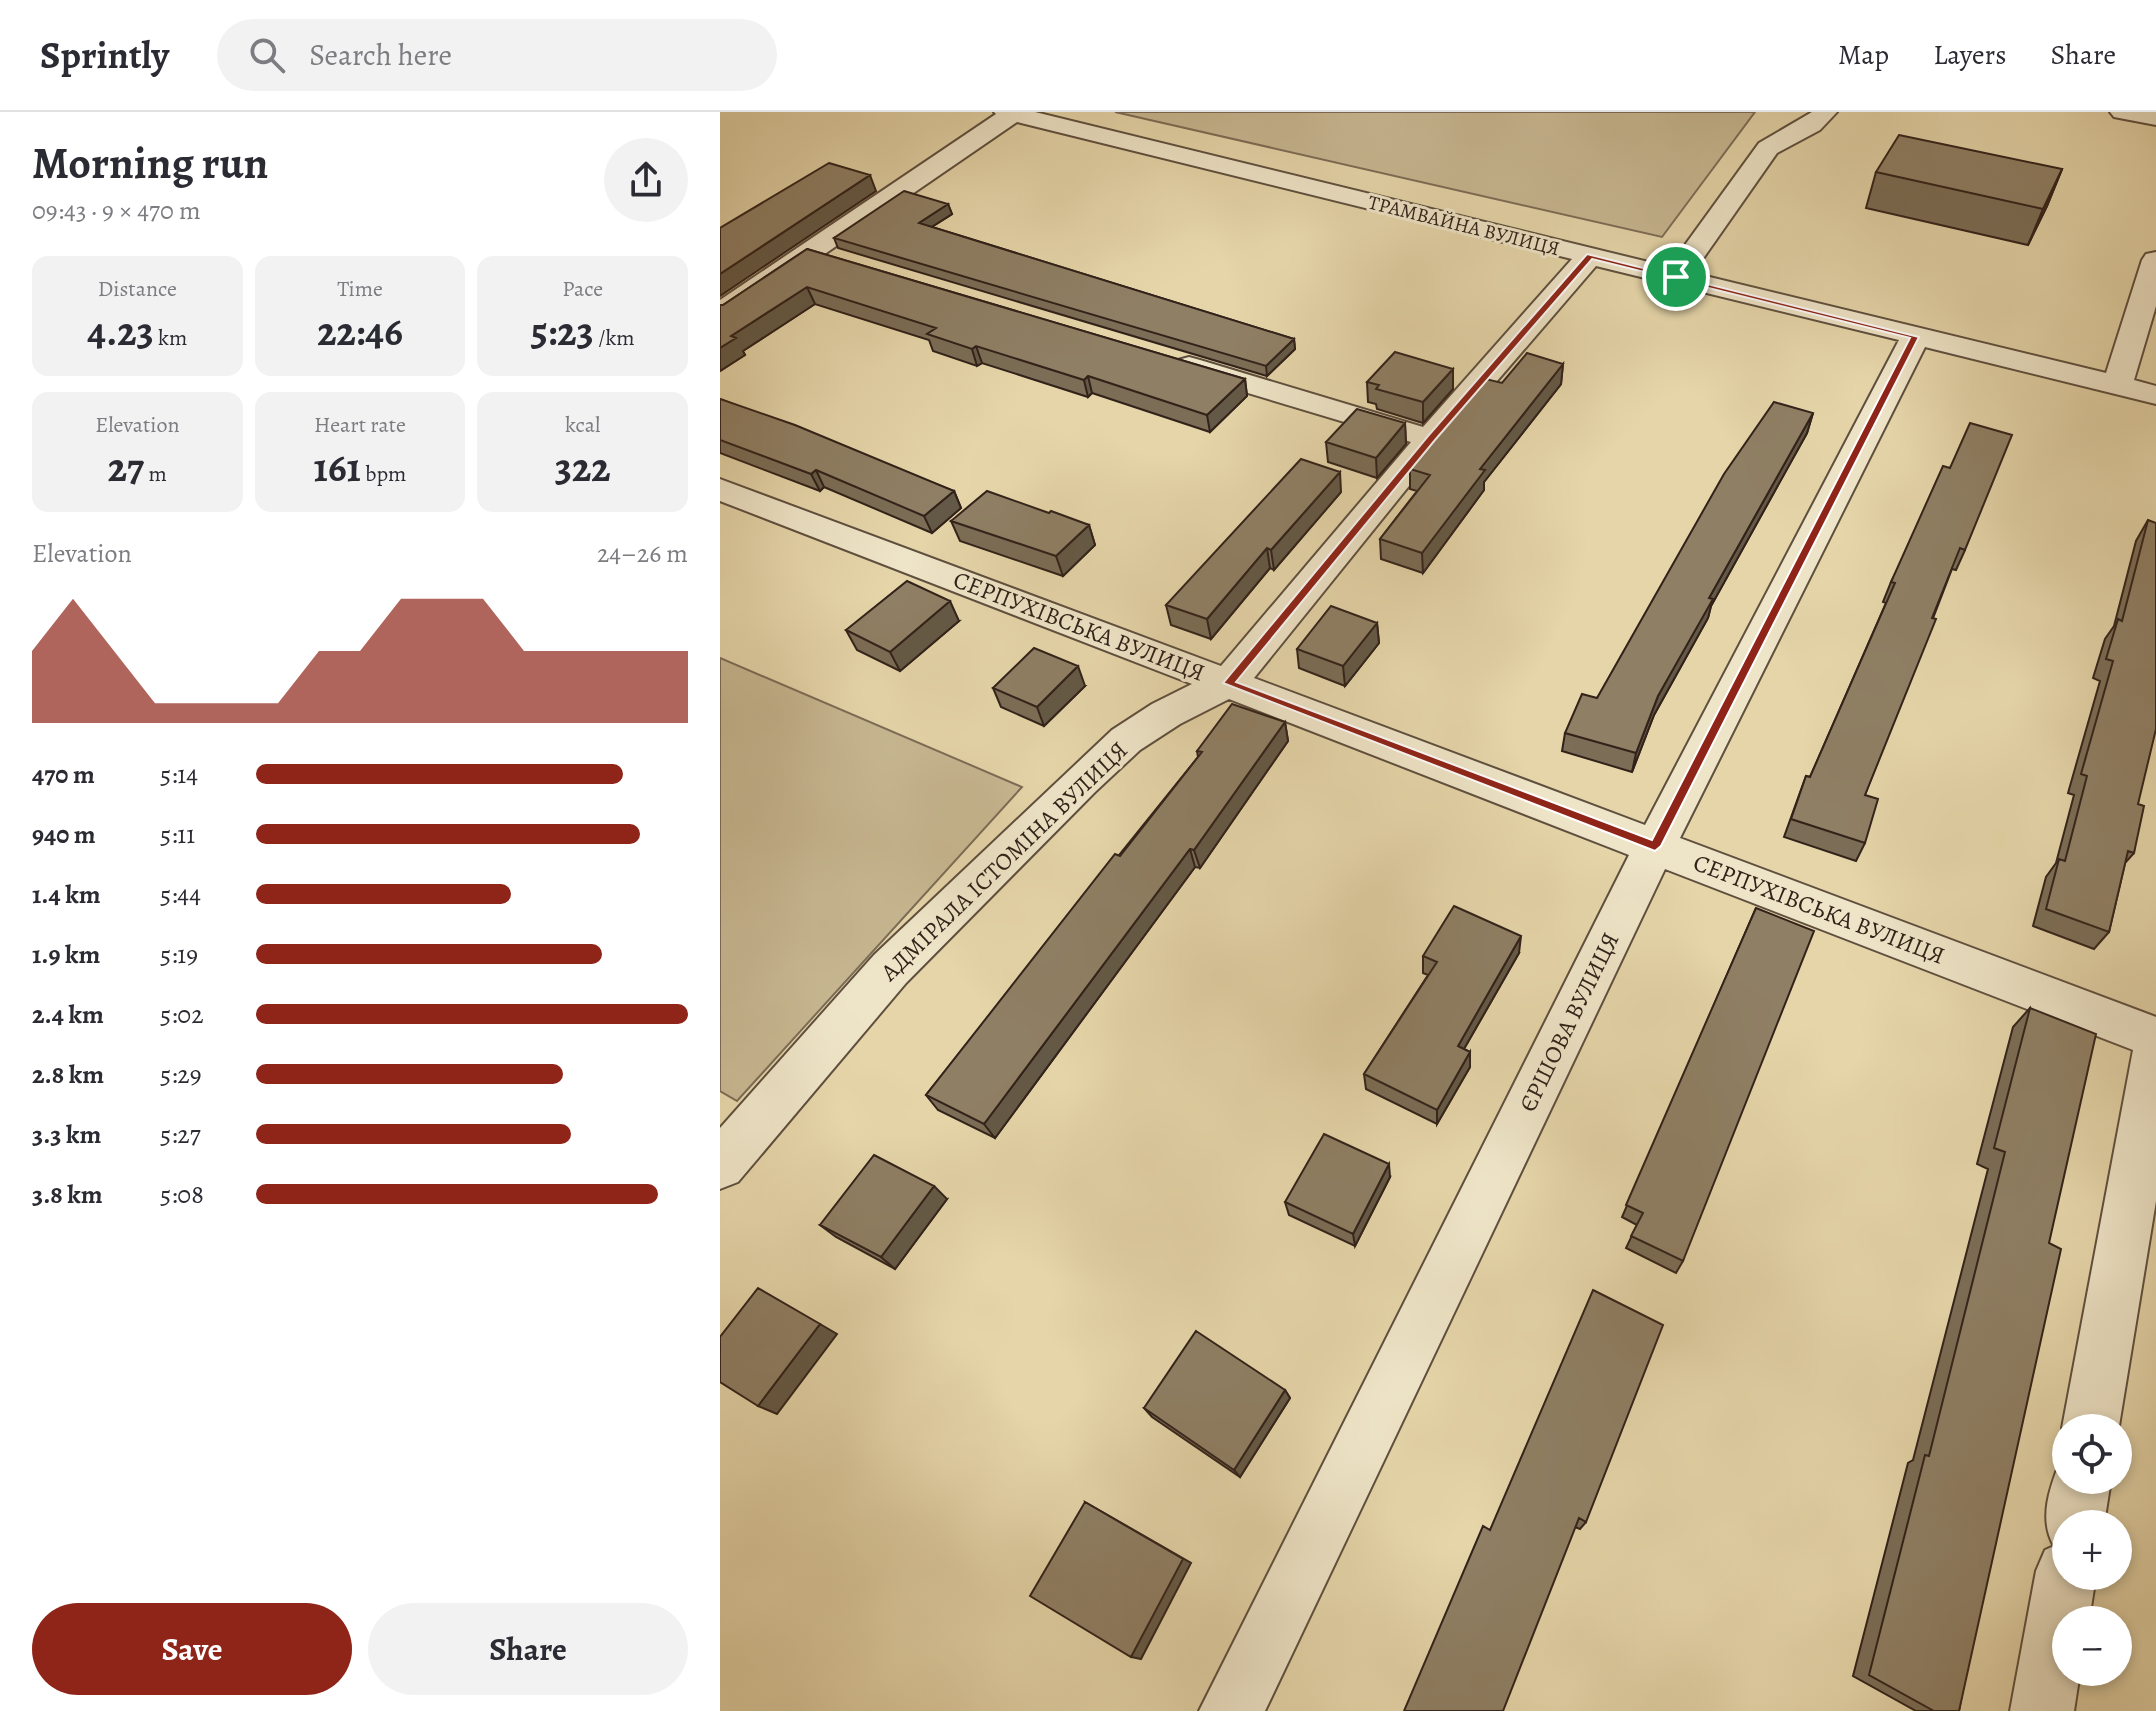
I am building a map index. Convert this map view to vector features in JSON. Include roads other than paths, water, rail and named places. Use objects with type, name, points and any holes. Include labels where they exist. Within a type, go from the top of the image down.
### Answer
[{"type":"street","points":[[1676,277],[1768,148],[1779,139],[1811,128],[1825,112]]},
{"type":"street","points":[[2122,112],[2156,118]]},
{"type":"street","points":[[720,313],[1009,113]]},
{"type":"street","name":"ТРАМВАЙНА ВУЛИЦЯ","points":[[1009,113],[2156,395]]},
{"type":"street","points":[[811,252],[842,261]]},
{"type":"street","name":"АДМІРАЛА ІСТОМІНА ВУЛИЦЯ","points":[[720,1165],[890,969],[1081,781],[1126,740],[1166,714],[1228,683],[1431,438],[1590,256]]},
{"type":"street","points":[[2117,386],[2156,260]]},
{"type":"street","name":"ЄРШОВА ВУЛИЦЯ","points":[[1231,1711],[1655,846],[1915,337]]},
{"type":"street","points":[[1159,356],[1431,438]]},
{"type":"street","name":"СЕРПУХІВСЬКА ВУЛИЦЯ","points":[[720,489],[2156,1038]]},
{"type":"street","points":[[2093,1414],[2156,1052]]},
{"type":"street","points":[[2042,1711],[2063,1590]]}]
